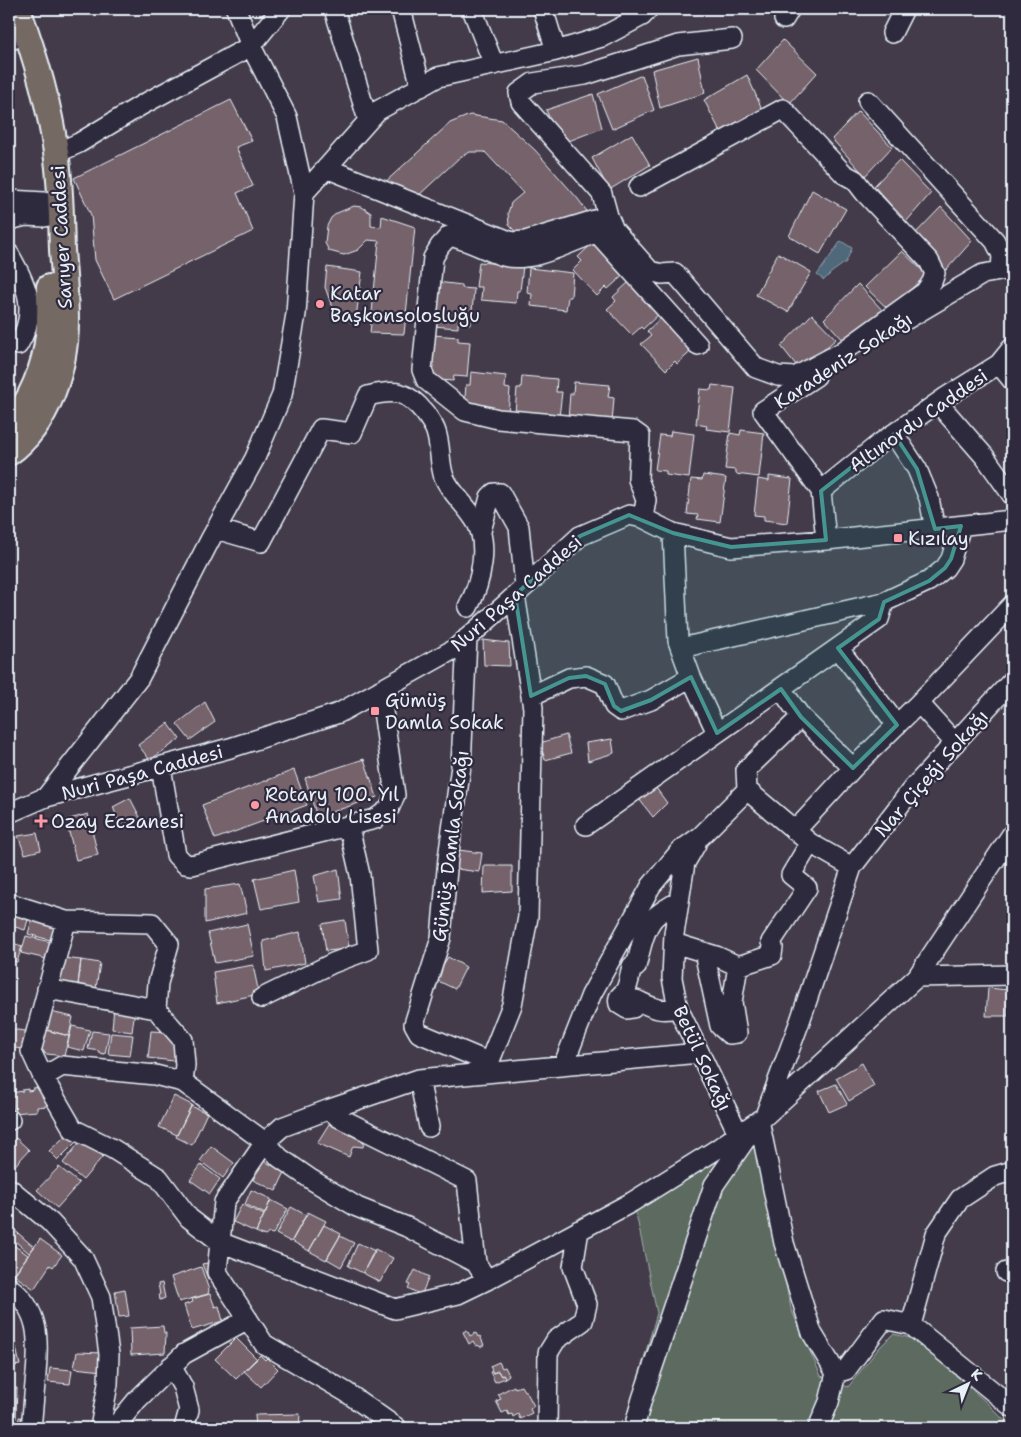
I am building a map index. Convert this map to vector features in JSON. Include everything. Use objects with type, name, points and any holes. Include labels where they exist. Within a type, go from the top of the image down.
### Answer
[{"type":"main road","name":"Sarıyer Caddesi","points":[[9,453],[27,436],[42,415],[60,370],[66,323],[56,153],[45,95],[30,42],[18,9]]},
{"type":"main road","name":"Sarıyer Caddesi","points":[[9,427],[27,402],[40,372],[48,336],[49,285],[42,157],[28,87],[10,36]]},
{"type":"street","points":[[46,797],[139,678],[255,458],[282,395],[296,314],[304,193],[287,116],[251,46],[236,9]]},
{"type":"street","points":[[56,153],[251,46],[281,9]]},
{"type":"street","points":[[334,9],[368,120]]},
{"type":"street","points":[[401,9],[421,87]]},
{"type":"street","points":[[472,9],[494,65]]},
{"type":"street","points":[[543,9],[556,51]]},
{"type":"street","points":[[304,193],[377,111],[421,87],[438,78],[556,51],[602,37],[642,16],[648,9]]},
{"type":"street","points":[[892,33],[904,9]]},
{"type":"street","points":[[639,187],[783,109],[844,174],[855,180],[928,262],[935,273],[932,282],[925,292],[842,352],[795,377],[778,376],[756,368],[675,273],[662,274],[650,271],[614,230],[602,194],[522,102],[520,93],[533,84],[585,75],[678,45],[732,39]]},
{"type":"street","points":[[868,101],[995,241],[1002,255],[1006,270]]},
{"type":"street","points":[[326,168],[512,242],[525,241],[608,216]]},
{"type":"street","points":[[9,200],[44,209]]},
{"type":"street","points":[[9,220],[44,209]]},
{"type":"street","points":[[643,518],[646,500],[638,479],[640,436],[633,431],[498,419],[465,411],[426,380],[422,370],[433,258],[440,246],[450,236],[464,239],[501,256],[516,259],[532,256],[593,234],[599,235],[698,345]]},
{"type":"street","points":[[9,254],[23,280],[30,305],[26,332],[18,344]]},
{"type":"street","name":"Karadeniz Sokağı","points":[[821,490],[763,411],[892,327],[983,274],[1006,270]]},
{"type":"street","name":"Altınordu Caddesi","points":[[821,490],[894,434],[999,364],[1012,348]]},
{"type":"street","points":[[999,364],[1012,380]]},
{"type":"street","points":[[216,529],[261,542],[321,428],[352,433],[368,396],[383,392],[406,395],[417,404],[430,420],[436,432],[443,475],[449,486],[474,518],[481,531],[484,548],[478,580],[472,601],[468,607]]},
{"type":"street","points":[[938,403],[985,458],[1012,495]]},
{"type":"street","points":[[894,434],[917,469],[929,498],[935,529]]},
{"type":"street","points":[[821,490],[826,540]]},
{"type":"street","points":[[397,1428],[346,1392],[264,1344],[217,1272],[224,1202],[265,1142],[282,1127],[330,1109],[419,1080],[486,1068],[512,1005],[528,917],[533,718],[520,591],[519,527],[500,493],[494,493],[490,497],[481,531]]},
{"type":"street","name":"Nuri Paşa Caddesi","points":[[9,812],[46,797],[230,748],[339,713],[456,648],[580,536],[629,514],[643,518],[674,533],[731,547],[826,540],[1012,520]]},
{"type":"street","points":[[681,648],[884,602],[929,582],[945,568],[951,559],[961,526]]},
{"type":"street","points":[[674,533],[678,641],[691,677],[717,733]]},
{"type":"street","points":[[586,825],[879,619],[884,602]]},
{"type":"street","points":[[795,831],[853,768],[920,704],[1012,605]]},
{"type":"street","name":"Gümüş Damla Sokağı","points":[[467,638],[461,766],[448,858],[442,938],[414,1024],[419,1033],[486,1068],[563,1066],[699,1054]]},
{"type":"street","points":[[838,648],[897,725]]},
{"type":"street","points":[[531,696],[569,678],[586,676],[605,684],[614,706],[621,711],[651,700],[691,677]]},
{"type":"street","name":"Nar Çiçeği Sokağı","points":[[762,1118],[800,1021],[852,867],[912,788],[1012,681]]},
{"type":"street","points":[[781,689],[801,717],[853,768]]},
{"type":"street","points":[[161,767],[176,856],[185,864],[192,865],[375,819],[389,809],[395,795],[380,690]]},
{"type":"street","points":[[920,704],[955,743]]},
{"type":"street","points":[[801,717],[746,770],[747,790],[810,843],[852,867]]},
{"type":"street","points":[[563,1066],[591,996],[651,886],[680,851],[701,836],[747,790]]},
{"type":"street","points":[[262,998],[333,963],[368,950],[360,875],[348,827]]},
{"type":"street","points":[[66,922],[31,1051],[43,1077],[73,1129],[113,1149],[159,1178],[190,1218],[220,1242],[395,1309],[458,1294],[487,1280],[632,1202],[714,1151],[762,1118],[918,976],[1012,834]]},
{"type":"street","name":"Betül Sokağı","points":[[701,836],[685,863],[674,943],[672,978],[678,1008],[738,1134]]},
{"type":"street","points":[[674,943],[704,952],[738,966],[772,955],[773,946],[771,942],[807,888],[791,875],[810,843]]},
{"type":"street","points":[[678,1008],[663,1011],[636,1000],[633,1008],[626,1009],[618,1001],[619,996],[625,991],[632,966],[636,967],[645,935],[653,919],[679,902]]},
{"type":"street","points":[[9,903],[66,922],[152,923],[169,944],[158,983],[156,1009]]},
{"type":"street","points":[[704,952],[720,1026],[729,1034],[737,1033],[732,1002],[738,966]]},
{"type":"street","points":[[918,976],[1012,975]]},
{"type":"street","points":[[47,989],[156,1009],[183,1040],[185,1065],[182,1082]]},
{"type":"street","points":[[43,1077],[62,1066],[154,1075],[182,1082],[265,1142],[280,1158],[357,1207],[408,1227],[476,1263]]},
{"type":"street","points":[[419,1080],[429,1127]]},
{"type":"street","points":[[330,1109],[338,1117],[467,1181],[476,1263],[487,1280]]},
{"type":"street","points":[[762,1118],[784,1243],[812,1333],[836,1373],[829,1402],[818,1428]]},
{"type":"street","points":[[634,1428],[714,1185],[762,1118]]},
{"type":"street","points":[[911,1325],[936,1234],[960,1200],[995,1176],[1012,1171]]},
{"type":"street","points":[[9,1188],[50,1222],[83,1258],[101,1297],[109,1354],[108,1384],[100,1428]]},
{"type":"street","points":[[548,1428],[548,1354],[556,1340],[583,1321],[587,1304],[573,1268],[579,1230]]},
{"type":"street","points":[[9,1287],[19,1295],[33,1314],[39,1341],[31,1428]]},
{"type":"street","points":[[114,1428],[137,1400],[184,1354],[248,1319]]},
{"type":"street","points":[[836,1373],[846,1370],[884,1319],[911,1325],[1012,1407]]},
{"type":"street","points":[[171,1366],[183,1387],[189,1410],[184,1428]]},
{"type":"highlighted area","points":[[894,434],[917,469],[935,529],[961,526],[951,559],[945,568],[929,581],[884,602],[879,619],[838,648],[897,725],[853,768],[801,717],[781,689],[717,733],[691,677],[651,700],[621,711],[614,706],[605,684],[586,676],[569,678],[531,696],[515,595],[580,536],[629,515],[673,533],[731,547],[826,540],[821,491]]},
{"type":"green space","points":[[755,1134],[791,1309],[821,1376],[848,1387],[879,1348],[893,1334],[915,1339],[987,1403],[1012,1428],[624,1428],[657,1313],[635,1209]]},
{"type":"water","points":[[841,241],[852,248],[846,262],[824,280],[817,275]]},
{"type":"building","points":[[783,40],[817,73],[789,104],[756,70]]},
{"type":"building","points":[[698,57],[705,93],[660,108],[652,70]]},
{"type":"building","points":[[642,75],[654,110],[612,129],[598,94]]},
{"type":"building","points":[[747,75],[762,109],[721,133],[704,100]]},
{"type":"building","points":[[593,94],[602,128],[561,144],[546,110]]},
{"type":"building","points":[[231,100],[252,141],[236,147],[253,186],[237,193],[253,231],[114,299],[95,260],[91,215],[74,178]]},
{"type":"building","points":[[858,111],[892,147],[865,176],[832,139]]},
{"type":"building","points":[[470,115],[502,120],[535,150],[589,214],[522,238],[509,225],[508,213],[511,203],[523,193],[485,152],[470,152],[460,157],[417,197],[382,185],[450,123]]},
{"type":"building","points":[[632,134],[650,165],[609,190],[592,158]]},
{"type":"building","points":[[899,160],[931,193],[906,222],[874,186]]},
{"type":"building","points":[[812,190],[846,209],[820,254],[789,236]]},
{"type":"building","points":[[354,206],[362,207],[371,213],[371,226],[381,227],[382,216],[415,227],[404,334],[370,333],[379,241],[368,240],[358,250],[344,255],[329,251],[325,243],[327,226],[331,218],[337,213]]},
{"type":"building","points":[[941,207],[972,241],[946,270],[914,235]]},
{"type":"building","points":[[596,240],[627,272],[597,296],[573,270],[582,261],[578,257]]},
{"type":"building","points":[[902,251],[927,275],[888,309],[865,287]]},
{"type":"building","points":[[778,253],[811,272],[788,312],[756,295]]},
{"type":"building","points":[[479,262],[523,266],[520,291],[517,291],[516,303],[481,300],[482,287],[476,287]]},
{"type":"building","points":[[327,267],[362,272],[355,325],[344,318],[331,304],[325,287]]},
{"type":"building","points":[[529,268],[573,273],[571,297],[568,297],[566,310],[531,306],[532,294],[527,293]]},
{"type":"building","points":[[631,280],[661,312],[643,329],[641,327],[632,335],[607,309],[616,301],[613,297]]},
{"type":"building","points":[[437,282],[462,285],[462,288],[474,289],[471,324],[458,323],[458,328],[433,326]]},
{"type":"building","points":[[858,284],[883,311],[846,343],[824,319]]},
{"type":"building","points":[[665,314],[696,347],[677,364],[675,361],[666,370],[641,344],[651,336],[647,331]]},
{"type":"building","points":[[812,314],[836,339],[800,370],[781,346]]},
{"type":"building","points":[[433,335],[458,337],[458,341],[470,342],[467,377],[454,376],[453,381],[428,379]]},
{"type":"building","points":[[471,372],[506,376],[505,388],[510,389],[508,414],[464,410],[466,385],[470,385]]},
{"type":"building","points":[[522,376],[557,379],[556,392],[562,392],[559,417],[515,413],[517,388],[521,388]]},
{"type":"building","points":[[574,382],[610,385],[608,397],[614,398],[612,423],[568,419],[570,394],[573,394]]},
{"type":"building","points":[[712,385],[735,388],[730,432],[706,429],[707,426],[696,424],[700,389],[711,390]]},
{"type":"building","points":[[741,430],[764,433],[759,477],[736,474],[736,470],[725,469],[730,433],[740,435]]},
{"type":"building","points":[[671,431],[694,434],[689,478],[666,475],[666,471],[655,470],[660,435],[670,436]]},
{"type":"building","points":[[703,475],[726,478],[720,522],[697,519],[698,515],[687,514],[691,479],[702,480]]},
{"type":"building","points":[[769,476],[792,479],[787,523],[764,520],[764,516],[754,515],[758,479],[769,481]]},
{"type":"building","points":[[483,640],[509,643],[510,666],[484,665]]},
{"type":"building","points":[[205,702],[215,722],[190,740],[177,724]]},
{"type":"building","points":[[168,723],[180,739],[150,760],[138,745]]},
{"type":"building","points":[[566,735],[571,753],[545,760],[540,743]]},
{"type":"building","points":[[612,739],[614,753],[588,761],[586,743]]},
{"type":"building","points":[[364,759],[377,797],[317,817],[305,778]]},
{"type":"building","name":"Rotary 100. Yıl Anadolu Lisesi","points":[[294,770],[307,805],[215,839],[202,805]]},
{"type":"building","points":[[656,788],[667,803],[653,817],[639,799]]},
{"type":"building","points":[[130,798],[142,821],[122,830],[113,807]]},
{"type":"building","points":[[88,814],[98,855],[76,860],[66,820]]},
{"type":"building","points":[[37,833],[41,850],[25,854],[18,836]]},
{"type":"building","points":[[458,850],[482,853],[479,872],[457,869]]},
{"type":"building","points":[[484,866],[512,866],[512,891],[483,893]]},
{"type":"building","points":[[338,869],[342,899],[319,902],[314,876]]},
{"type":"building","points":[[294,870],[299,902],[261,909],[254,879]]},
{"type":"building","points":[[240,884],[247,913],[205,923],[205,889]]},
{"type":"building","points":[[9,906],[30,913],[25,930],[9,925]]},
{"type":"building","points":[[32,919],[55,925],[50,940],[28,934]]},
{"type":"building","points":[[345,920],[349,949],[326,951],[322,924]]},
{"type":"building","points":[[247,924],[254,956],[215,963],[208,933]]},
{"type":"building","points":[[300,932],[305,963],[266,971],[263,941]]},
{"type":"building","points":[[26,936],[50,942],[47,959],[21,953]]},
{"type":"building","points":[[9,942],[22,946],[17,962],[9,960]]},
{"type":"building","points":[[448,957],[466,967],[455,989],[434,979]]},
{"type":"building","points":[[62,958],[81,960],[78,985],[58,981]]},
{"type":"building","points":[[81,960],[100,963],[96,988],[78,985]]},
{"type":"building","points":[[253,965],[259,994],[217,1003],[213,972]]},
{"type":"building","points":[[988,988],[1008,990],[1008,1016],[986,1016]]},
{"type":"building","points":[[114,1007],[135,1009],[132,1032],[112,1029]]},
{"type":"building","points":[[46,1011],[73,1017],[69,1036],[43,1029]]},
{"type":"building","points":[[72,1026],[90,1030],[84,1051],[67,1047]]},
{"type":"building","points":[[9,1029],[33,1032],[28,1050],[9,1047]]},
{"type":"building","points":[[42,1029],[69,1036],[64,1056],[47,1054],[36,1049]]},
{"type":"building","points":[[92,1031],[109,1033],[105,1054],[88,1049]]},
{"type":"building","points":[[151,1031],[169,1032],[176,1041],[174,1061],[148,1058]]},
{"type":"building","points":[[111,1033],[133,1035],[130,1056],[108,1054]]},
{"type":"building","points":[[862,1063],[874,1086],[849,1101],[836,1078]]},
{"type":"building","points":[[836,1084],[847,1104],[829,1112],[819,1091]]},
{"type":"building","points":[[45,1087],[47,1106],[37,1107],[37,1111],[13,1113],[11,1093]]},
{"type":"building","points":[[174,1096],[192,1105],[177,1135],[159,1127]]},
{"type":"building","points":[[191,1106],[207,1113],[192,1145],[176,1137]]},
{"type":"building","points":[[329,1124],[364,1142],[363,1147],[353,1146],[349,1157],[317,1143]]},
{"type":"building","points":[[72,1130],[80,1138],[58,1160],[49,1151]]},
{"type":"building","points":[[16,1138],[29,1150],[11,1170],[9,1168],[9,1145]]},
{"type":"building","points":[[83,1138],[103,1156],[83,1180],[63,1163]]},
{"type":"building","points":[[211,1146],[234,1163],[223,1178],[200,1161]]},
{"type":"building","points":[[264,1161],[285,1172],[276,1191],[253,1180]]},
{"type":"building","points":[[201,1165],[220,1179],[210,1194],[190,1180]]},
{"type":"building","points":[[59,1167],[79,1183],[57,1208],[37,1190]]},
{"type":"building","points":[[251,1190],[271,1199],[265,1214],[245,1204]]},
{"type":"building","points":[[271,1200],[288,1209],[273,1234],[269,1233],[265,1236],[256,1232]]},
{"type":"building","points":[[242,1204],[264,1215],[256,1232],[233,1222]]},
{"type":"building","points":[[291,1207],[306,1215],[291,1242],[276,1234]]},
{"type":"building","points":[[308,1212],[326,1221],[309,1251],[292,1241]]},
{"type":"building","points":[[324,1225],[341,1234],[326,1260],[309,1251]]},
{"type":"building","points":[[11,1227],[34,1247],[29,1253],[9,1236],[9,1229]]},
{"type":"building","points":[[340,1236],[354,1243],[341,1267],[327,1259]]},
{"type":"building","points":[[40,1239],[62,1255],[53,1267],[50,1265],[34,1289],[14,1275]]},
{"type":"building","points":[[9,1242],[28,1255],[11,1278],[9,1276]]},
{"type":"building","points":[[358,1243],[375,1251],[363,1273],[348,1266]]},
{"type":"building","points":[[375,1249],[393,1258],[380,1282],[363,1273]]},
{"type":"building","points":[[207,1263],[213,1277],[208,1279],[202,1264]]},
{"type":"building","points":[[201,1267],[209,1290],[208,1294],[179,1302],[171,1277]]},
{"type":"building","points":[[415,1270],[429,1277],[421,1295],[408,1288]]},
{"type":"building","points":[[162,1283],[165,1298],[160,1300],[158,1284]]},
{"type":"building","points":[[125,1289],[129,1316],[119,1317],[115,1291]]},
{"type":"building","points":[[210,1294],[215,1307],[219,1306],[223,1321],[192,1330],[184,1305],[193,1302],[192,1299]]},
{"type":"building","points":[[163,1326],[164,1333],[166,1333],[165,1353],[131,1355],[130,1328]]},
{"type":"building","points":[[467,1330],[470,1336],[476,1333],[478,1337],[480,1336],[484,1345],[476,1346],[473,1341],[469,1344],[463,1332]]},
{"type":"building","points":[[13,1334],[20,1365],[9,1367],[9,1335]]},
{"type":"building","points":[[236,1338],[257,1359],[236,1379],[215,1359]]},
{"type":"building","points":[[77,1352],[103,1353],[103,1371],[74,1368]]},
{"type":"building","points":[[260,1355],[265,1360],[267,1358],[278,1369],[261,1387],[244,1371]]},
{"type":"building","points":[[499,1362],[502,1368],[505,1367],[509,1375],[505,1378],[498,1371],[493,1373],[490,1366]]},
{"type":"building","points":[[50,1368],[72,1370],[70,1384],[48,1382]]},
{"type":"building","points":[[492,1371],[493,1373],[498,1371],[505,1378],[495,1382],[490,1372]]},
{"type":"building","points":[[514,1386],[515,1388],[521,1386],[526,1391],[534,1406],[530,1409],[532,1413],[520,1419],[518,1414],[513,1417],[507,1411],[502,1413],[496,1401],[501,1399],[498,1394]]},
{"type":"building","points":[[9,1388],[17,1388],[16,1418],[9,1417]]},
{"type":"building","points":[[300,1414],[299,1428],[256,1428],[255,1415]]},
{"type":"building","points":[[9,1417],[16,1418],[15,1428],[9,1428]]},
{"type":"building","points":[[19,1417],[29,1418],[29,1428],[18,1428]]},
{"type":"building","points":[[585,1421],[588,1427],[590,1426],[591,1428],[566,1428],[578,1422],[579,1424]]},
{"type":"place","name":"Katar Başkonsolosluğu","points":[[320,304]]},
{"type":"place","name":"Kızılay","points":[[898,538]]},
{"type":"place","name":"Gümüş Damla Sokak","points":[[375,711]]},
{"type":"place","name":"Rotary 100. Yıl Anadolu Lisesi","points":[[255,805]]},
{"type":"place","name":"Ozay Eczanesi","points":[[41,821]]}]
